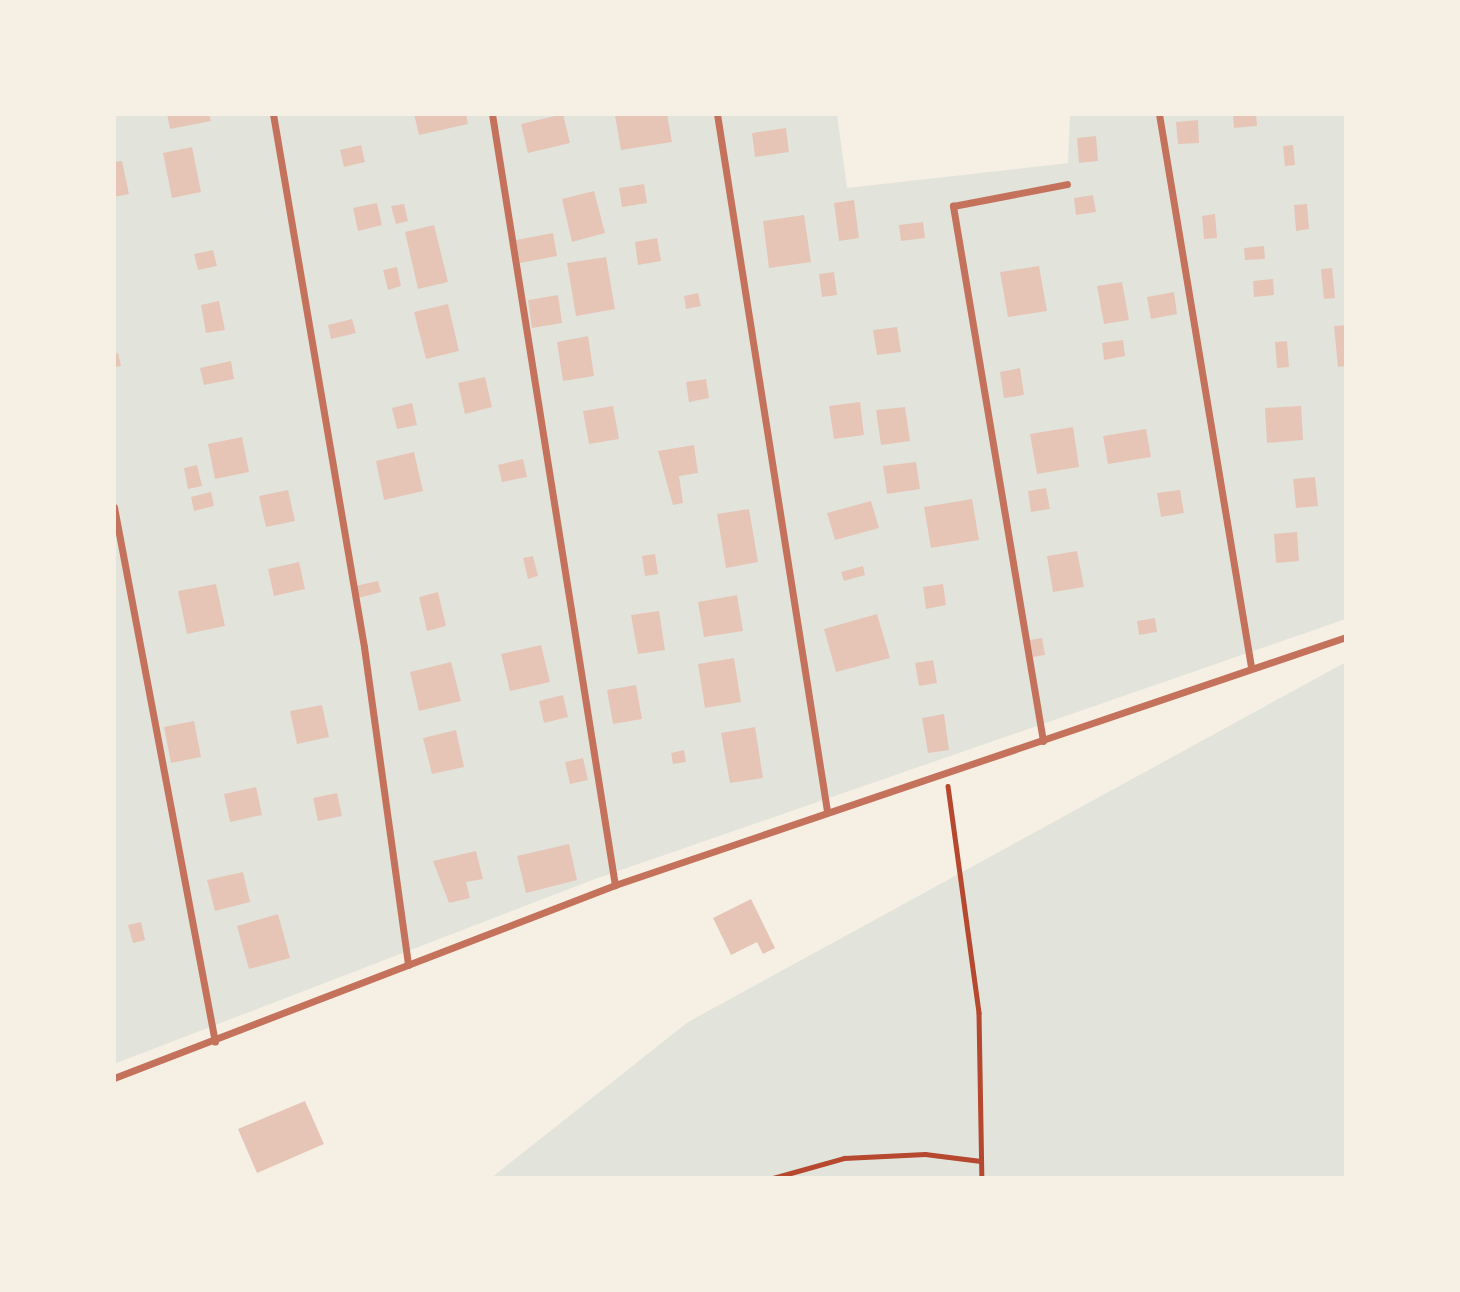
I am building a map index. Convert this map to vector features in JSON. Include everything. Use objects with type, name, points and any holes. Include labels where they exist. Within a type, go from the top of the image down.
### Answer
[{"type":"street","points":[[273,114],[364,647],[408,965]]},
{"type":"street","points":[[492,114],[615,885]]},
{"type":"street","points":[[717,114],[827,811]]},
{"type":"street","points":[[1159,114],[1251,667]]},
{"type":"street","points":[[1043,741],[953,206],[1067,184]]},
{"type":"street","points":[[114,506],[215,1042]]},
{"type":"street","points":[[114,1078],[215,1042],[615,885],[827,811],[1043,741],[1251,667],[1346,637]]},
{"type":"path","points":[[946,771],[979,1013],[982,1178]]},
{"type":"path","points":[[773,1178],[844,1158],[925,1154],[981,1161]]},
{"type":"shaded area","points":[[114,114],[837,114],[847,188],[1068,163],[1070,114],[1346,114],[1346,619],[595,879],[114,1064]]},
{"type":"shaded area","points":[[1346,662],[1346,1178],[491,1178],[688,1022]]},
{"type":"building","points":[[167,114],[209,114],[211,121],[170,129]]},
{"type":"building","points":[[414,114],[466,114],[468,124],[419,135]]},
{"type":"building","points":[[563,114],[570,143],[528,153],[521,124]]},
{"type":"building","points":[[667,114],[672,142],[621,150],[615,115]]},
{"type":"building","points":[[1233,114],[1256,114],[1257,126],[1234,128]]},
{"type":"building","points":[[1198,120],[1199,143],[1178,144],[1176,122]]},
{"type":"building","points":[[786,128],[789,152],[755,157],[752,133]]},
{"type":"building","points":[[1096,136],[1098,161],[1079,163],[1077,138]]},
{"type":"building","points":[[361,145],[365,162],[344,167],[340,150]]},
{"type":"building","points":[[1293,145],[1295,165],[1285,166],[1283,146]]},
{"type":"building","points":[[192,147],[201,192],[172,198],[163,153]]},
{"type":"building","points":[[122,161],[129,194],[114,197],[114,162]]},
{"type":"building","points":[[644,184],[647,203],[622,207],[619,188]]},
{"type":"building","points":[[594,191],[605,233],[572,242],[562,199]]},
{"type":"building","points":[[1093,195],[1096,212],[1076,215],[1074,198]]},
{"type":"building","points":[[854,200],[859,238],[839,241],[834,203]]},
{"type":"building","points":[[377,203],[382,225],[358,231],[353,208]]},
{"type":"building","points":[[404,204],[408,221],[396,224],[391,206]]},
{"type":"building","points":[[1307,204],[1309,229],[1296,231],[1294,205]]},
{"type":"building","points":[[1215,214],[1217,238],[1204,239],[1202,216]]},
{"type":"building","points":[[804,215],[811,262],[769,268],[763,221]]},
{"type":"building","points":[[923,222],[925,238],[901,241],[899,225]]},
{"type":"building","points":[[434,225],[448,282],[418,289],[405,232]]},
{"type":"building","points":[[553,233],[557,256],[520,263],[516,240]]},
{"type":"building","points":[[657,238],[661,261],[638,265],[635,242]]},
{"type":"building","points":[[1264,246],[1265,259],[1245,260],[1244,248]]},
{"type":"building","points":[[213,250],[217,266],[198,270],[194,254]]},
{"type":"building","points":[[606,257],[615,309],[576,316],[567,263]]},
{"type":"building","points":[[1039,266],[1047,311],[1008,317],[1000,272]]},
{"type":"building","points":[[397,267],[401,286],[388,290],[383,270]]},
{"type":"building","points":[[1332,268],[1335,298],[1324,299],[1321,269]]},
{"type":"building","points":[[834,272],[837,295],[822,297],[819,274]]},
{"type":"building","points":[[1273,279],[1274,295],[1254,297],[1253,281]]},
{"type":"building","points":[[1122,282],[1129,320],[1104,324],[1097,286]]},
{"type":"building","points":[[1174,292],[1177,314],[1151,319],[1147,297]]},
{"type":"building","points":[[698,293],[701,306],[686,309],[684,296]]},
{"type":"building","points":[[558,295],[562,323],[532,328],[528,300]]},
{"type":"building","points":[[219,301],[225,330],[206,333],[201,305]]},
{"type":"building","points":[[448,304],[459,351],[426,359],[414,312]]},
{"type":"building","points":[[352,319],[356,333],[331,339],[328,325]]},
{"type":"building","points":[[1346,325],[1346,366],[1338,367],[1334,326]]},
{"type":"building","points":[[897,327],[901,352],[877,355],[873,330]]},
{"type":"building","points":[[588,336],[594,376],[563,381],[557,342]]},
{"type":"building","points":[[1123,340],[1125,356],[1104,360],[1102,343]]},
{"type":"building","points":[[1287,341],[1289,367],[1277,368],[1275,342]]},
{"type":"building","points":[[118,353],[121,366],[114,367],[114,354]]},
{"type":"building","points":[[231,361],[234,379],[204,385],[200,368]]},
{"type":"building","points":[[1020,368],[1024,395],[1004,398],[1000,372]]},
{"type":"building","points":[[485,377],[492,407],[465,414],[458,383]]},
{"type":"building","points":[[706,379],[709,398],[689,402],[686,382]]},
{"type":"building","points":[[860,402],[864,435],[834,439],[829,406]]},
{"type":"building","points":[[412,403],[417,425],[397,429],[392,408]]},
{"type":"building","points":[[613,406],[619,439],[589,444],[583,411]]},
{"type":"building","points":[[1301,406],[1303,440],[1267,443],[1265,408]]},
{"type":"building","points":[[905,407],[910,441],[881,445],[876,410]]},
{"type":"building","points":[[1073,427],[1079,467],[1037,474],[1030,434]]},
{"type":"building","points":[[1146,429],[1151,457],[1108,464],[1103,436]]},
{"type":"building","points":[[242,437],[249,472],[215,479],[208,444]]},
{"type":"building","points":[[694,445],[698,473],[679,476],[683,503],[673,505],[658,451]]},
{"type":"building","points":[[414,452],[423,491],[384,500],[376,461]]},
{"type":"building","points":[[523,459],[527,477],[502,482],[498,465]]},
{"type":"building","points":[[916,462],[920,489],[887,494],[883,466]]},
{"type":"building","points":[[197,465],[202,486],[188,489],[184,468]]},
{"type":"building","points":[[1315,477],[1318,506],[1296,508],[1293,479]]},
{"type":"building","points":[[1046,488],[1050,509],[1031,512],[1028,491]]},
{"type":"building","points":[[288,490],[295,521],[266,527],[259,496]]},
{"type":"building","points":[[1180,490],[1184,513],[1161,517],[1157,493]]},
{"type":"building","points":[[211,492],[214,506],[194,511],[191,497]]},
{"type":"building","points":[[972,499],[979,540],[931,548],[924,507]]},
{"type":"building","points":[[871,501],[879,528],[835,540],[827,513]]},
{"type":"building","points":[[749,509],[758,562],[726,568],[717,514]]},
{"type":"building","points":[[1297,532],[1299,561],[1276,563],[1274,534]]},
{"type":"building","points":[[1077,551],[1084,587],[1053,592],[1047,556]]},
{"type":"building","points":[[655,554],[658,574],[645,576],[642,556]]},
{"type":"building","points":[[533,556],[538,576],[528,579],[523,558]]},
{"type":"building","points":[[299,562],[305,589],[274,596],[268,569]]},
{"type":"building","points":[[863,566],[865,575],[844,581],[841,572]]},
{"type":"building","points":[[378,581],[381,592],[358,598],[355,586]]},
{"type":"building","points":[[216,584],[225,626],[187,634],[178,591]]},
{"type":"building","points":[[943,584],[946,605],[926,609],[923,587]]},
{"type":"building","points":[[438,592],[446,626],[427,631],[419,597]]},
{"type":"building","points":[[737,595],[743,631],[704,637],[698,602]]},
{"type":"building","points":[[659,611],[665,650],[638,654],[631,615]]},
{"type":"building","points":[[877,614],[890,658],[836,672],[824,629]]},
{"type":"building","points":[[1155,618],[1157,632],[1139,635],[1137,621]]},
{"type":"building","points":[[1042,638],[1045,655],[1033,657],[1030,640]]},
{"type":"building","points":[[541,645],[550,682],[510,691],[501,654]]},
{"type":"building","points":[[734,658],[741,702],[705,708],[698,664]]},
{"type":"building","points":[[933,660],[937,683],[919,686],[915,663]]},
{"type":"building","points":[[451,662],[461,701],[419,711],[410,672]]},
{"type":"building","points":[[636,685],[642,719],[613,724],[607,690]]},
{"type":"building","points":[[563,695],[568,717],[544,723],[539,701]]},
{"type":"building","points":[[322,705],[329,737],[297,744],[290,711]]},
{"type":"building","points":[[944,714],[949,750],[928,753],[922,718]]},
{"type":"building","points":[[194,721],[201,757],[171,763],[164,727]]},
{"type":"building","points":[[755,727],[763,778],[730,783],[721,733]]},
{"type":"building","points":[[456,730],[464,767],[432,774],[423,738]]},
{"type":"building","points":[[684,750],[686,762],[673,764],[671,753]]},
{"type":"building","points":[[583,758],[588,780],[570,784],[565,762]]},
{"type":"building","points":[[256,787],[262,815],[230,822],[224,794]]},
{"type":"building","points":[[337,793],[342,816],[318,821],[313,798]]},
{"type":"building","points":[[569,844],[577,880],[526,893],[517,856]]},
{"type":"building","points":[[476,851],[483,879],[466,882],[470,898],[449,903],[433,861]]},
{"type":"building","points":[[243,872],[250,902],[215,911],[207,880]]},
{"type":"building","points":[[751,899],[775,948],[763,954],[757,942],[731,955],[713,918]]},
{"type":"building","points":[[278,914],[290,958],[249,969],[237,926]]},
{"type":"building","points":[[141,922],[145,940],[133,943],[128,925]]},
{"type":"building","points":[[305,1101],[324,1144],[257,1173],[238,1129]]}]
